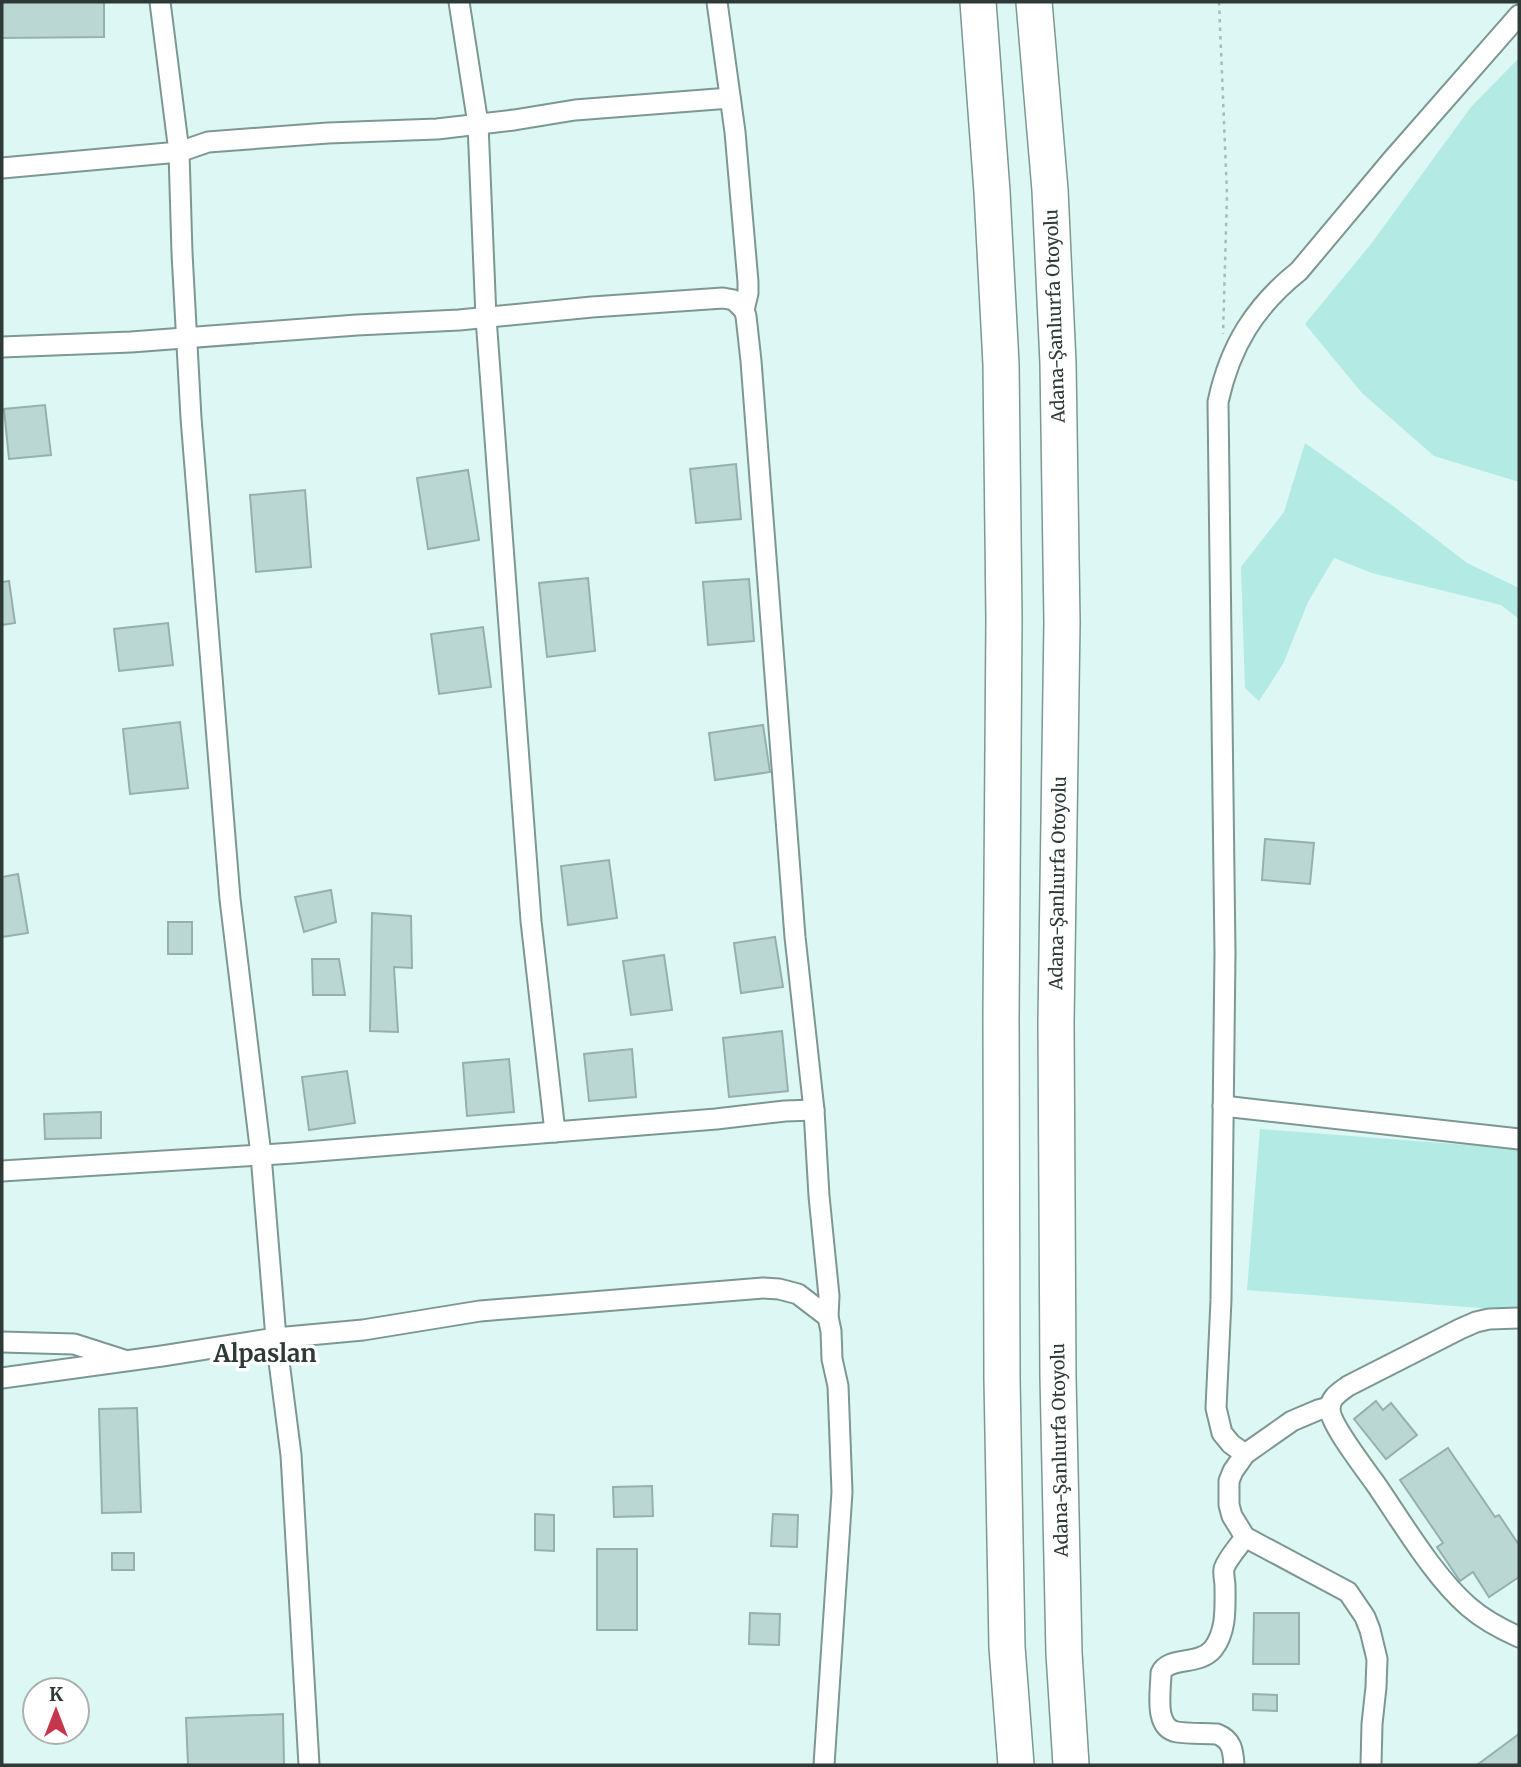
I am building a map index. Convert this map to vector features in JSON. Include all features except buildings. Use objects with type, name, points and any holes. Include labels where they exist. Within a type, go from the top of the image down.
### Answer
[{"type":"highway","points":[[978,2],[1001,364],[1004,618],[1002,1365],[1007,1647],[1016,1765]]},
{"type":"highway","name":"Adana-Şanlıurfa Otoyolu","points":[[1034,2],[1049,190],[1058,363],[1062,622],[1056,1023],[1058,1363],[1063,1653],[1071,1765]]},
{"type":"street","points":[[160,2],[179,152],[192,432],[230,899],[261,1155],[276,1338],[291,1455],[309,1765]]},
{"type":"street","points":[[459,2],[478,124],[486,318],[531,920],[555,1132]]},
{"type":"street","points":[[717,2],[735,132],[748,282],[744,310],[753,388],[795,937],[814,1110],[829,1296],[828,1317],[838,1386],[842,1492],[824,1765]]},
{"type":"street","points":[[1245,1454],[1222,1433],[1216,1409],[1221,1300],[1224,899],[1218,402],[1226,369],[1237,343],[1261,307],[1299,271],[1519,15]]},
{"type":"street","points":[[2,168],[179,152],[208,142],[328,133],[437,129],[575,110],[730,98]]},
{"type":"street","points":[[2,347],[131,342],[486,318],[723,298],[734,300],[744,310]]},
{"type":"street","points":[[1223,1106],[1519,1139]]},
{"type":"street","points":[[2,1171],[261,1155],[814,1110]]},
{"type":"street","points":[[2,1378],[276,1338],[363,1330],[480,1311],[763,1288],[798,1294],[828,1317]]},
{"type":"street","points":[[1519,1318],[1489,1319],[1460,1329],[1348,1385],[1334,1397],[1330,1407],[1332,1417],[1348,1444],[1431,1564],[1455,1594],[1484,1619],[1519,1637]]},
{"type":"street","points":[[2,1342],[74,1344],[128,1361]]},
{"type":"street","points":[[1330,1407],[1292,1421],[1245,1454],[1233,1471],[1228,1493],[1229,1505],[1232,1516],[1245,1537],[1348,1592],[1364,1616],[1374,1644],[1377,1673],[1371,1724],[1371,1765]]},
{"type":"street","points":[[1234,1765],[1232,1748],[1223,1736],[1175,1732],[1164,1722],[1161,1710],[1161,1673],[1169,1664],[1196,1660],[1207,1655],[1214,1647],[1225,1618],[1224,1568],[1245,1537]]},
{"type":"path","points":[[1219,2],[1227,194],[1223,344]]},
{"type":"shaded area","points":[[1519,58],[1519,482],[1434,456],[1362,393],[1305,324],[1371,244],[1471,107]]},
{"type":"shaded area","points":[[1305,443],[1467,563],[1519,588],[1519,619],[1501,605],[1372,573],[1334,558],[1308,602],[1283,664],[1259,701],[1245,688],[1241,567],[1284,512]]},
{"type":"shaded area","points":[[1260,1129],[1519,1149],[1519,1311],[1247,1290]]},
{"type":"district","name":"Alpaslan","points":[[265,1354]]}]
